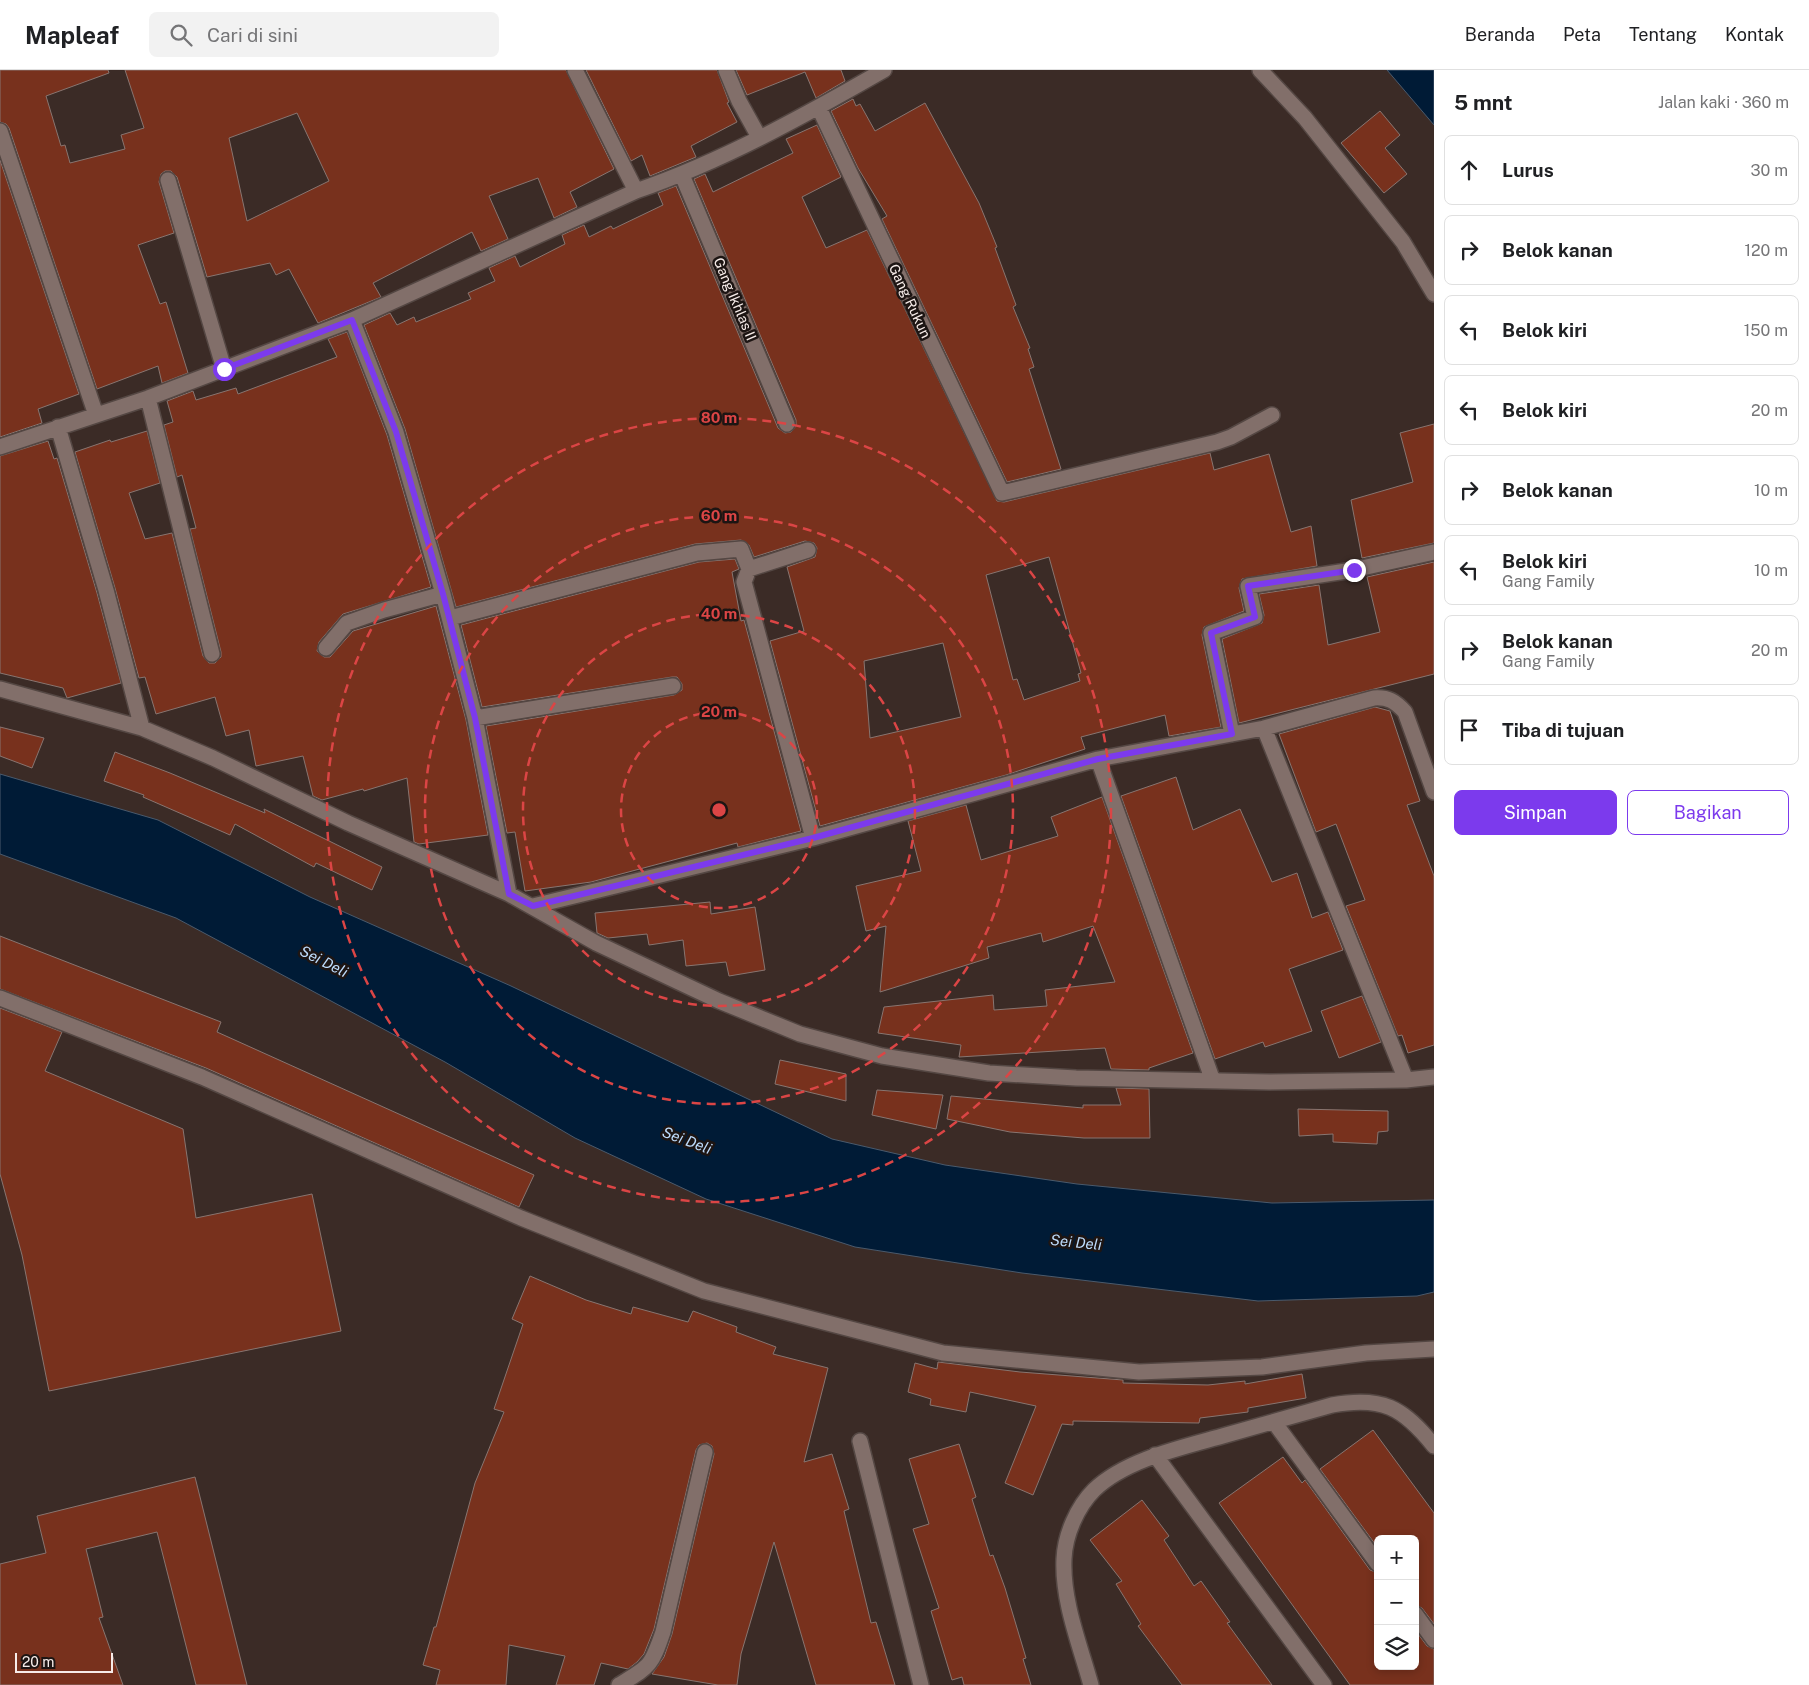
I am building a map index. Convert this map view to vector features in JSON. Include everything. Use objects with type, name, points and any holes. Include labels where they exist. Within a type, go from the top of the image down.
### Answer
[{"type":"street","points":[[575,70],[636,191]]},
{"type":"street","points":[[726,70],[739,101],[759,137]]},
{"type":"street","points":[[0,448],[148,398],[352,320],[636,191],[682,175],[819,108],[884,70]]},
{"type":"street","points":[[1260,70],[1305,118],[1403,242],[1434,294]]},
{"type":"street","name":"Gang Rukun","points":[[819,108],[1002,493],[1217,442],[1231,437],[1272,415]]},
{"type":"street","points":[[0,131],[96,415]]},
{"type":"street","name":"Gang Ikhlas II","points":[[682,175],[787,424]]},
{"type":"street","points":[[168,180],[224,369]]},
{"type":"street","points":[[352,320],[396,432],[450,618],[475,718],[509,894]]},
{"type":"street","points":[[148,398],[212,654]]},
{"type":"street","points":[[58,427],[106,590],[142,728]]},
{"type":"street","points":[[450,618],[696,553],[741,549],[749,569],[744,582],[813,838]]},
{"type":"street","points":[[749,569],[808,550]]},
{"type":"street","points":[[1232,734],[1211,633],[1255,617],[1248,586],[1354,570],[1434,552]]},
{"type":"street","points":[[326,648],[347,623],[384,610],[443,594]]},
{"type":"street","points":[[475,718],[673,686]]},
{"type":"street","points":[[0,689],[142,728],[213,758],[348,823],[509,894],[596,943],[719,1001],[800,1034],[882,1056],[989,1073],[1076,1078],[1269,1082],[1406,1080],[1434,1076]]},
{"type":"street","points":[[533,906],[813,838],[1098,759],[1264,728],[1374,698],[1386,697],[1396,703],[1404,712],[1434,792]]},
{"type":"street","points":[[1264,728],[1406,1080]]},
{"type":"street","points":[[1098,759],[1213,1081]]},
{"type":"street","points":[[0,998],[202,1076],[521,1218],[704,1291],[943,1354],[1139,1372],[1262,1366],[1366,1353],[1434,1349]]},
{"type":"street","points":[[1091,1685],[1066,1593],[1064,1558],[1070,1531],[1078,1511],[1093,1491],[1108,1479],[1155,1455],[1332,1404],[1356,1401],[1389,1405],[1419,1427],[1434,1446]]},
{"type":"street","points":[[1274,1422],[1374,1559]]},
{"type":"street","points":[[860,1441],[921,1685]]},
{"type":"street","points":[[619,1685],[647,1668],[654,1657],[662,1632],[705,1452]]},
{"type":"street","points":[[1155,1455],[1324,1685]]},
{"type":"street","points":[[1419,1619],[1434,1640]]},
{"type":"water","points":[[1387,70],[1434,70],[1434,125]]},
{"type":"water","name":"Sei Deli","points":[[0,774],[158,820],[310,897],[511,986],[832,1139],[945,1165],[1077,1184],[1272,1203],[1434,1200],[1434,1292],[1417,1296],[1258,1301],[1022,1273],[855,1247],[706,1199],[575,1138],[445,1062],[176,918],[0,854]]},
{"type":"building","points":[[0,70],[108,70],[109,73],[46,96],[61,146],[65,145],[70,163],[125,149],[121,135],[144,128],[125,70],[566,70],[614,169],[570,192],[577,207],[554,218],[538,178],[489,196],[508,239],[481,251],[472,232],[373,283],[381,297],[318,323],[289,269],[276,275],[270,263],[207,277],[177,177],[171,171],[165,171],[161,174],[159,182],[174,233],[138,245],[160,304],[166,302],[188,373],[162,383],[158,366],[97,389],[9,128],[6,124],[0,122]],"holes":[[[297,113],[329,181],[247,221],[229,138]]]},
{"type":"building","points":[[586,70],[717,70],[729,102],[727,103],[737,122],[691,146],[696,157],[650,176],[642,155],[631,161]]},
{"type":"building","points":[[736,70],[841,70],[845,81],[816,98],[805,72],[747,95]]},
{"type":"building","points":[[853,99],[856,106],[860,104],[875,131],[925,103],[979,203],[997,247],[995,248],[1016,305],[1013,307],[1030,348],[1028,349],[1034,367],[1029,369],[1061,469],[1007,482],[882,219],[887,216],[858,168],[831,111]]},
{"type":"building","points":[[1380,111],[1400,135],[1385,148],[1407,174],[1384,193],[1341,143]]},
{"type":"building","points":[[817,125],[841,177],[802,197],[826,248],[867,230],[997,501],[1004,502],[1210,453],[1214,470],[1269,454],[1291,532],[1311,526],[1317,566],[1242,579],[1239,588],[1244,611],[1204,627],[1202,635],[1221,727],[1169,736],[1165,715],[1081,737],[1085,749],[1006,775],[820,826],[770,641],[804,631],[787,567],[815,557],[817,548],[814,543],[805,541],[754,557],[749,545],[741,540],[695,544],[456,607],[405,429],[364,325],[390,313],[397,325],[414,317],[416,322],[471,299],[468,293],[495,281],[489,268],[515,256],[520,267],[565,244],[562,235],[584,225],[589,237],[611,226],[613,229],[663,205],[658,193],[676,186],[778,428],[785,433],[791,432],[796,426],[796,420],[694,179],[705,174],[713,192],[793,153],[786,139]],"holes":[[[1049,557],[1081,673],[1078,674],[1080,681],[1024,700],[1017,679],[1013,680],[986,575]],[[943,643],[961,717],[870,738],[864,661]]]},
{"type":"building","points":[[0,160],[79,394],[38,409],[42,423],[0,437]]},
{"type":"building","points":[[347,332],[387,435],[431,587],[343,614],[319,642],[317,651],[324,657],[330,657],[353,631],[436,606],[466,720],[488,835],[419,844],[414,842],[407,778],[364,791],[363,789],[322,800],[313,796],[303,756],[256,766],[249,730],[226,736],[215,697],[156,714],[145,677],[139,678],[75,452],[110,440],[111,442],[147,431],[160,483],[129,493],[145,539],[172,533],[203,656],[209,663],[215,663],[221,657],[221,652],[190,529],[196,528],[182,475],[177,477],[164,425],[173,422],[167,401],[193,391],[196,400],[236,388],[238,394],[337,357],[328,339]]},
{"type":"building","points":[[1434,424],[1434,543],[1362,558],[1351,500],[1413,482],[1400,433]]},
{"type":"building","points":[[48,441],[54,459],[57,458],[97,593],[121,683],[67,698],[63,688],[0,673],[0,456]]},
{"type":"building","points":[[735,559],[739,569],[732,572],[741,621],[744,620],[801,831],[738,847],[737,843],[591,882],[525,891],[515,832],[507,833],[486,726],[674,695],[682,690],[682,684],[677,677],[672,677],[482,707],[461,625],[699,562]]},
{"type":"building","points":[[1434,562],[1434,674],[1239,723],[1222,639],[1262,623],[1264,615],[1259,594],[1319,585],[1328,645],[1380,632],[1367,577]]},
{"type":"building","points":[[1375,707],[1390,711],[1420,801],[1407,805],[1434,876],[1434,1045],[1408,1053],[1402,1035],[1398,1036],[1346,906],[1365,900],[1336,824],[1316,832],[1279,734]]},
{"type":"building","points":[[0,727],[44,738],[32,768],[0,756]]},
{"type":"building","points":[[115,752],[265,813],[264,809],[382,867],[372,890],[316,863],[314,867],[235,824],[230,835],[143,797],[144,795],[104,781]]},
{"type":"building","points":[[1176,777],[1193,830],[1240,809],[1272,882],[1297,873],[1312,918],[1328,912],[1343,950],[1289,969],[1312,1031],[1265,1047],[1263,1042],[1215,1059],[1121,796]]},
{"type":"building","points":[[1102,797],[1193,1053],[1149,1068],[1149,1070],[1111,1069],[1105,1048],[959,1057],[961,1045],[878,1033],[884,1007],[993,995],[994,1010],[1047,1006],[1045,990],[1115,982],[1093,926],[1043,942],[1041,933],[987,947],[989,958],[880,992],[886,926],[866,931],[856,886],[921,871],[908,821],[966,805],[981,860],[1058,836],[1051,817]]},
{"type":"building","points":[[710,902],[711,914],[755,907],[765,970],[729,976],[726,962],[686,966],[683,940],[649,945],[647,934],[608,938],[597,933],[595,913]]},
{"type":"building","points":[[0,936],[221,1022],[217,1032],[534,1175],[519,1207],[206,1068],[0,989]]},
{"type":"building","points":[[1362,996],[1381,1042],[1339,1058],[1321,1011]]},
{"type":"building","points":[[0,1008],[62,1032],[45,1071],[183,1129],[196,1218],[312,1194],[341,1331],[49,1391],[22,1255],[0,1174]]},
{"type":"building","points":[[780,1060],[846,1074],[846,1101],[775,1084]]},
{"type":"building","points":[[1116,1088],[1149,1089],[1150,1138],[1084,1138],[1010,1132],[947,1119],[951,1096],[1083,1108],[1083,1105],[1121,1105]]},
{"type":"building","points":[[877,1090],[943,1095],[936,1129],[872,1115]]},
{"type":"building","points":[[1298,1109],[1388,1111],[1388,1131],[1378,1132],[1377,1144],[1333,1142],[1333,1134],[1299,1136]]},
{"type":"building","points":[[530,1276],[586,1300],[631,1314],[633,1307],[688,1322],[693,1311],[737,1327],[736,1332],[776,1347],[773,1354],[828,1368],[804,1462],[832,1454],[849,1509],[844,1511],[871,1623],[876,1622],[895,1685],[816,1685],[774,1542],[741,1654],[737,1685],[718,1685],[652,1674],[664,1657],[672,1634],[714,1454],[712,1446],[707,1443],[699,1445],[696,1450],[654,1629],[644,1654],[637,1662],[628,1669],[601,1663],[594,1685],[556,1685],[565,1656],[509,1645],[506,1685],[436,1685],[440,1670],[423,1665],[434,1627],[436,1627],[475,1483],[504,1412],[494,1409],[523,1324],[512,1319]]},
{"type":"building","points":[[938,1362],[1020,1372],[1123,1380],[1123,1383],[1208,1385],[1245,1381],[1245,1384],[1302,1374],[1306,1398],[1248,1408],[1248,1412],[1200,1418],[1199,1423],[1073,1421],[1073,1425],[1062,1424],[1033,1495],[1005,1483],[1036,1406],[970,1392],[966,1412],[930,1405],[931,1399],[908,1392],[915,1363],[937,1369]]},
{"type":"building","points":[[1373,1430],[1434,1513],[1434,1624],[1419,1607],[1419,1535],[1374,1535],[1374,1543],[1320,1469]]},
{"type":"building","points":[[959,1444],[976,1497],[972,1499],[990,1556],[993,1555],[1005,1588],[1026,1658],[1023,1659],[1031,1685],[964,1685],[962,1677],[952,1680],[931,1611],[939,1608],[913,1529],[929,1524],[909,1459]]},
{"type":"building","points":[[1283,1457],[1302,1483],[1305,1480],[1370,1570],[1374,1572],[1374,1670],[1419,1670],[1419,1635],[1427,1646],[1434,1649],[1434,1685],[1350,1685],[1219,1503]]},
{"type":"building","points":[[195,1477],[247,1685],[196,1685],[157,1532],[86,1549],[103,1617],[99,1618],[123,1685],[0,1685],[0,1564],[46,1553],[37,1516]]},
{"type":"building","points":[[1142,1500],[1169,1536],[1164,1540],[1194,1586],[1201,1581],[1230,1622],[1227,1623],[1272,1685],[1182,1685],[1138,1626],[1141,1624],[1116,1584],[1122,1581],[1090,1540]]},
{"type":"route","points":[[224,369],[352,320],[396,432],[443,594],[475,718],[509,894],[533,906],[813,838],[1098,759],[1232,734],[1211,633],[1255,617],[1248,586],[1354,570]]}]
